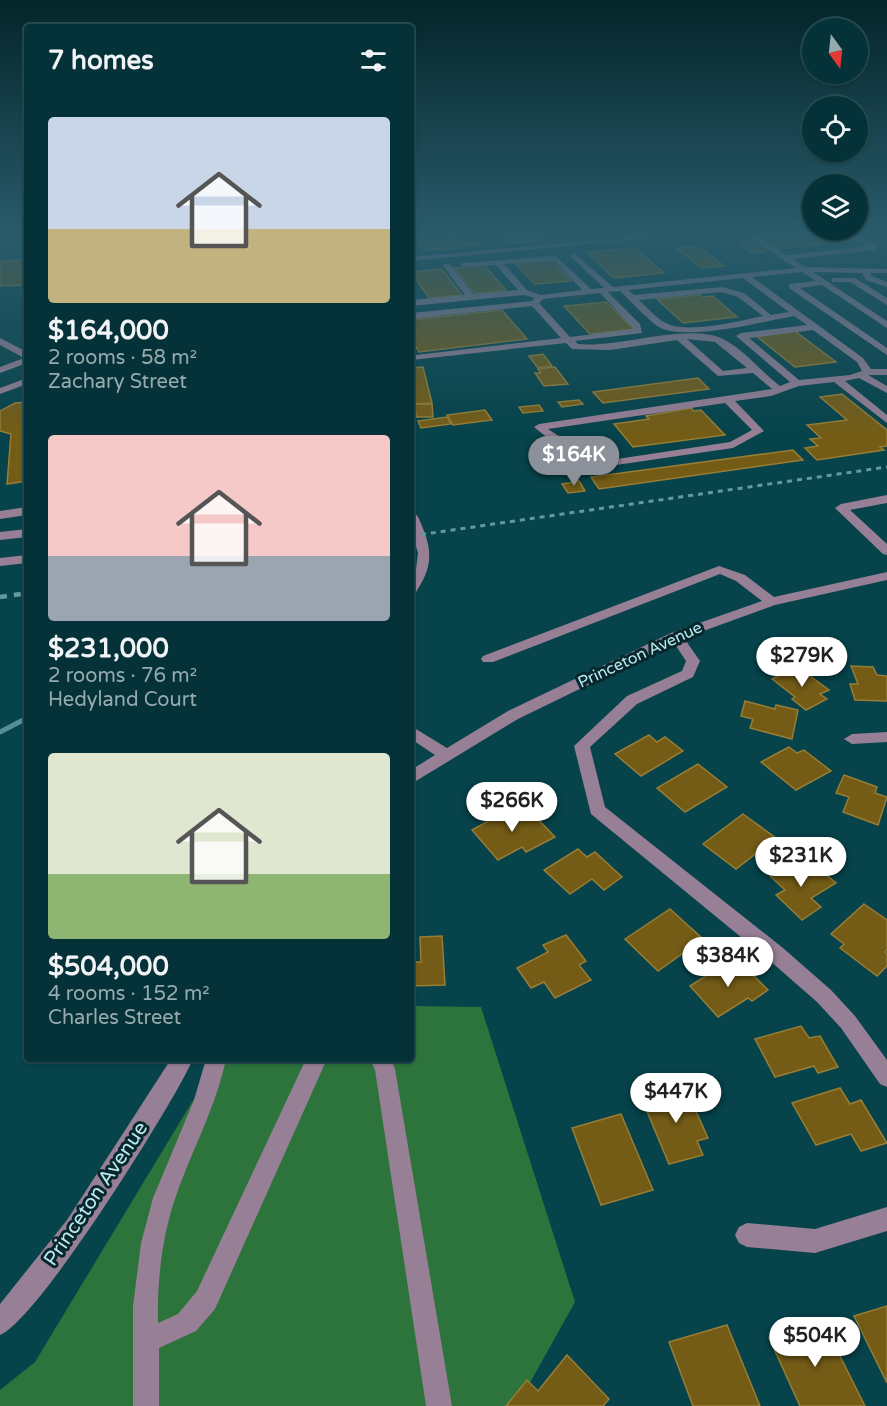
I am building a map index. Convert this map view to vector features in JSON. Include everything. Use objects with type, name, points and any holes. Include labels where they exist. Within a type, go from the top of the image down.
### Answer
[{"type":"street","points":[[414,303],[435,301]]},
{"type":"street","points":[[414,316],[532,301]]},
{"type":"street","points":[[537,301],[568,341],[586,349],[680,338],[717,340],[775,391]]},
{"type":"street","points":[[414,358],[639,331],[615,301]]},
{"type":"street","points":[[636,301],[662,325],[670,328],[694,328],[796,313]]},
{"type":"street","points":[[748,301],[769,317]]},
{"type":"street","points":[[779,301],[860,360],[865,374],[887,390]]},
{"type":"street","points":[[814,301],[887,352]]},
{"type":"street","points":[[851,301],[887,325]]},
{"type":"street","points":[[797,383],[741,336],[815,327]]},
{"type":"street","points":[[680,338],[721,374],[753,370]]},
{"type":"street","points":[[0,341],[24,356]]},
{"type":"street","points":[[0,370],[24,359]]},
{"type":"street","points":[[728,400],[759,431],[733,445],[616,462],[553,437],[539,427],[728,400],[775,391],[797,383],[887,372]]},
{"type":"street","points":[[836,380],[887,420]]},
{"type":"street","points":[[0,391],[24,382]]},
{"type":"street","points":[[887,499],[841,508],[887,551]]},
{"type":"street","points":[[0,515],[24,511]]},
{"type":"street","points":[[414,523],[426,556],[423,573],[414,585]]},
{"type":"street","points":[[0,536],[24,533]]},
{"type":"street","points":[[0,562],[24,559]]},
{"type":"street","points":[[488,659],[720,570],[732,572],[771,602]]},
{"type":"street","name":"Princeton Avenue","points":[[414,776],[513,715],[676,636],[771,602],[887,576]]},
{"type":"street","points":[[676,636],[693,661],[688,674],[632,700],[582,746],[597,810],[776,954],[824,996],[848,1022],[887,1077]]},
{"type":"street","points":[[414,733],[446,755]]},
{"type":"street","points":[[852,739],[887,737]]},
{"type":"street","name":"Princeton Avenue","points":[[0,1323],[36,1284],[91,1208],[181,1062]]},
{"type":"street","points":[[147,1406],[148,1280],[158,1220],[166,1190],[198,1122],[212,1082],[215,1062]]},
{"type":"street","points":[[146,1339],[182,1328],[191,1322],[206,1300],[316,1062]]},
{"type":"street","points":[[381,1062],[385,1070],[403,1166],[439,1406]]},
{"type":"street","points":[[747,1235],[815,1240],[887,1219]]},
{"type":"green space","points":[[414,1006],[481,1007],[575,1302],[517,1406],[0,1406],[0,1390],[35,1362],[216,1062],[414,1062]]},
{"type":"building","points":[[659,301],[718,301],[737,317],[683,323]]},
{"type":"building","points":[[606,302],[634,329],[590,334],[564,306]]},
{"type":"building","points":[[502,310],[527,339],[419,352],[414,344],[416,332],[414,320]]},
{"type":"building","points":[[795,331],[836,362],[795,367],[756,336]]},
{"type":"building","points":[[543,354],[552,366],[538,368],[529,356]]},
{"type":"building","points":[[423,367],[432,403],[415,404],[414,368]]},
{"type":"building","points":[[555,367],[568,384],[544,386],[535,373],[541,373],[538,369]]},
{"type":"building","points":[[698,378],[709,389],[603,403],[593,392]]},
{"type":"building","points":[[842,394],[887,430],[887,446],[880,447],[884,450],[817,460],[805,448],[818,446],[810,439],[821,438],[807,425],[847,420],[820,397]]},
{"type":"building","points":[[579,400],[583,404],[562,407],[558,402]]},
{"type":"building","points":[[24,402],[24,481],[7,484],[11,434],[0,431],[0,411],[15,403]]},
{"type":"building","points":[[415,404],[432,404],[433,417],[416,417]]},
{"type":"building","points":[[539,405],[543,411],[523,413],[519,407]]},
{"type":"building","points":[[691,408],[694,411],[701,410],[725,435],[633,447],[614,424],[649,419],[646,416]]},
{"type":"building","points":[[485,410],[492,420],[453,425],[447,415]]},
{"type":"building","points":[[447,417],[451,424],[421,428],[418,421]]},
{"type":"building","points":[[793,450],[803,460],[599,489],[591,477]]},
{"type":"building","points":[[543,451],[548,458],[562,457],[569,467],[548,470],[544,462],[537,463],[531,452]]},
{"type":"building","points":[[579,481],[585,491],[568,493],[562,484]]},
{"type":"building","points":[[851,666],[873,667],[877,675],[887,676],[887,701],[855,700],[850,684],[858,684]]},
{"type":"building","points":[[798,667],[829,690],[820,694],[827,699],[806,710],[792,699],[795,697],[772,679]]},
{"type":"building","points":[[745,701],[775,709],[776,705],[798,710],[792,739],[750,728],[753,719],[741,716]]},
{"type":"building","points":[[649,735],[657,742],[665,737],[683,751],[641,776],[615,754]]},
{"type":"building","points":[[789,747],[797,753],[804,750],[831,771],[796,790],[761,762]]},
{"type":"building","points":[[698,764],[727,787],[685,812],[657,788]]},
{"type":"building","points":[[844,775],[877,787],[875,793],[887,797],[878,825],[843,812],[849,797],[836,793]]},
{"type":"building","points":[[514,807],[524,818],[532,813],[555,837],[526,852],[522,847],[498,860],[472,830]]},
{"type":"building","points":[[743,814],[776,838],[736,869],[703,844]]},
{"type":"building","points":[[578,849],[587,857],[595,852],[622,877],[604,890],[592,879],[570,894],[544,870]]},
{"type":"building","points":[[793,862],[804,873],[815,866],[836,883],[811,898],[821,907],[802,920],[776,895],[785,890],[770,876]]},
{"type":"building","points":[[864,904],[887,920],[887,950],[885,952],[887,966],[877,976],[840,948],[844,944],[831,934]]},
{"type":"building","points":[[670,909],[703,939],[658,971],[625,939]]},
{"type":"building","points":[[566,935],[586,961],[579,965],[591,980],[555,998],[544,982],[531,988],[517,968],[548,952],[543,945]]},
{"type":"building","points":[[442,936],[445,985],[414,986],[414,962],[421,962],[420,937]]},
{"type":"building","points":[[726,963],[733,971],[743,965],[768,990],[752,1001],[748,998],[718,1017],[690,986]]},
{"type":"building","points":[[801,1026],[809,1038],[820,1036],[838,1067],[818,1073],[814,1066],[775,1077],[755,1039]]},
{"type":"building","points":[[685,1087],[708,1138],[697,1141],[703,1155],[669,1164],[641,1097]]},
{"type":"building","points":[[840,1088],[850,1104],[861,1100],[887,1143],[861,1151],[851,1134],[816,1145],[792,1103]]},
{"type":"building","points":[[621,1114],[653,1190],[601,1205],[572,1128]]},
{"type":"building","points":[[887,1306],[887,1383],[854,1316]]},
{"type":"building","points":[[822,1320],[865,1406],[800,1406],[769,1338]]},
{"type":"building","points":[[727,1325],[760,1406],[693,1406],[669,1342]]},
{"type":"building","points":[[567,1355],[609,1399],[603,1406],[506,1406],[527,1380],[538,1391]]},
{"type":"waterway","points":[[0,732],[24,720]]},
{"type":"railway","points":[[414,536],[887,467]]},
{"type":"railway","points":[[0,597],[24,593]]}]
